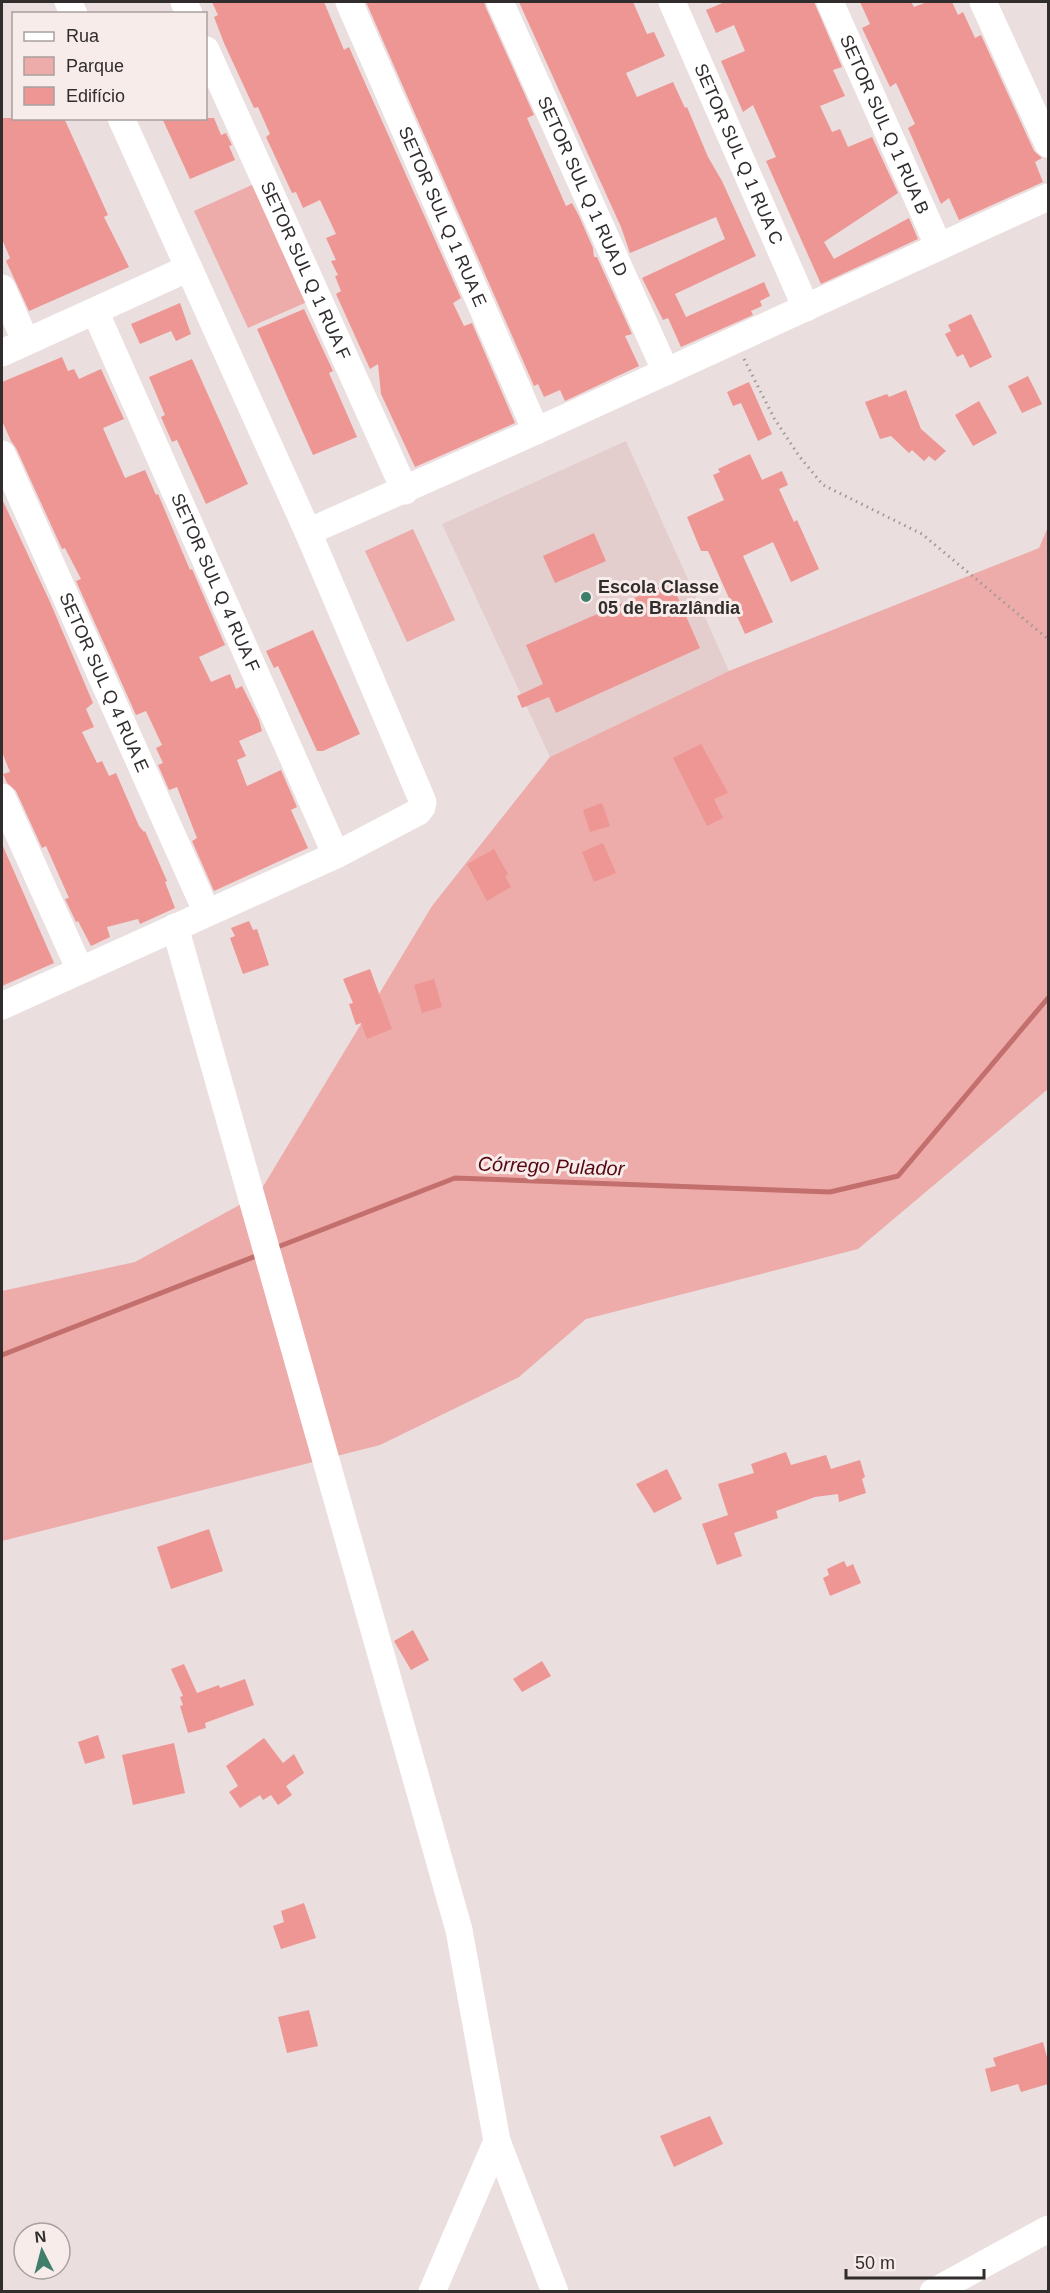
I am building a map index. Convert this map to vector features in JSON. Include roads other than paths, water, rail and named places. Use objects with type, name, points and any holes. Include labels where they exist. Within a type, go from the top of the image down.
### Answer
[{"type":"street","name":"SETOR SUL Q 1 RUA E","points":[[349,2],[536,431]]},
{"type":"street","name":"SETOR SUL Q 1 RUA D","points":[[500,2],[666,372]]},
{"type":"street","name":"SETOR SUL Q 1 RUA C","points":[[672,2],[806,308]]},
{"type":"street","name":"SETOR SUL Q 1 RUA B","points":[[830,2],[939,247]]},
{"type":"street","points":[[983,2],[1048,144]]},
{"type":"street","name":"SETOR SUL Q 1 RUA F","points":[[207,52],[405,491]]},
{"type":"street","points":[[2,1006],[336,855],[418,812],[423,802],[308,532],[122,120]]},
{"type":"street","points":[[308,532],[405,491],[1048,196]]},
{"type":"street","points":[[2,353],[189,268]]},
{"type":"street","points":[[2,288],[26,342]]},
{"type":"street","name":"SETOR SUL Q 4 RUA F","points":[[95,311],[336,855]]},
{"type":"street","name":"SETOR SUL Q 4 RUA E","points":[[2,454],[207,913]]},
{"type":"street","points":[[2,796],[80,970]]},
{"type":"street","points":[[174,927],[459,1930],[497,2141],[555,2292]]},
{"type":"street","points":[[432,2292],[497,2141]]},
{"type":"street","points":[[933,2292],[1048,2229]]},
{"type":"waterway","name":"Córrego Pulador","points":[[275,1248],[455,1178],[830,1192],[898,1176],[1048,998]]},
{"type":"waterway","name":"Córrego Pulador","points":[[2,1355],[261,1254]]},
{"type":"place","name":"Escola Classe 05 de Brazlândia","points":[[586,597]]}]
